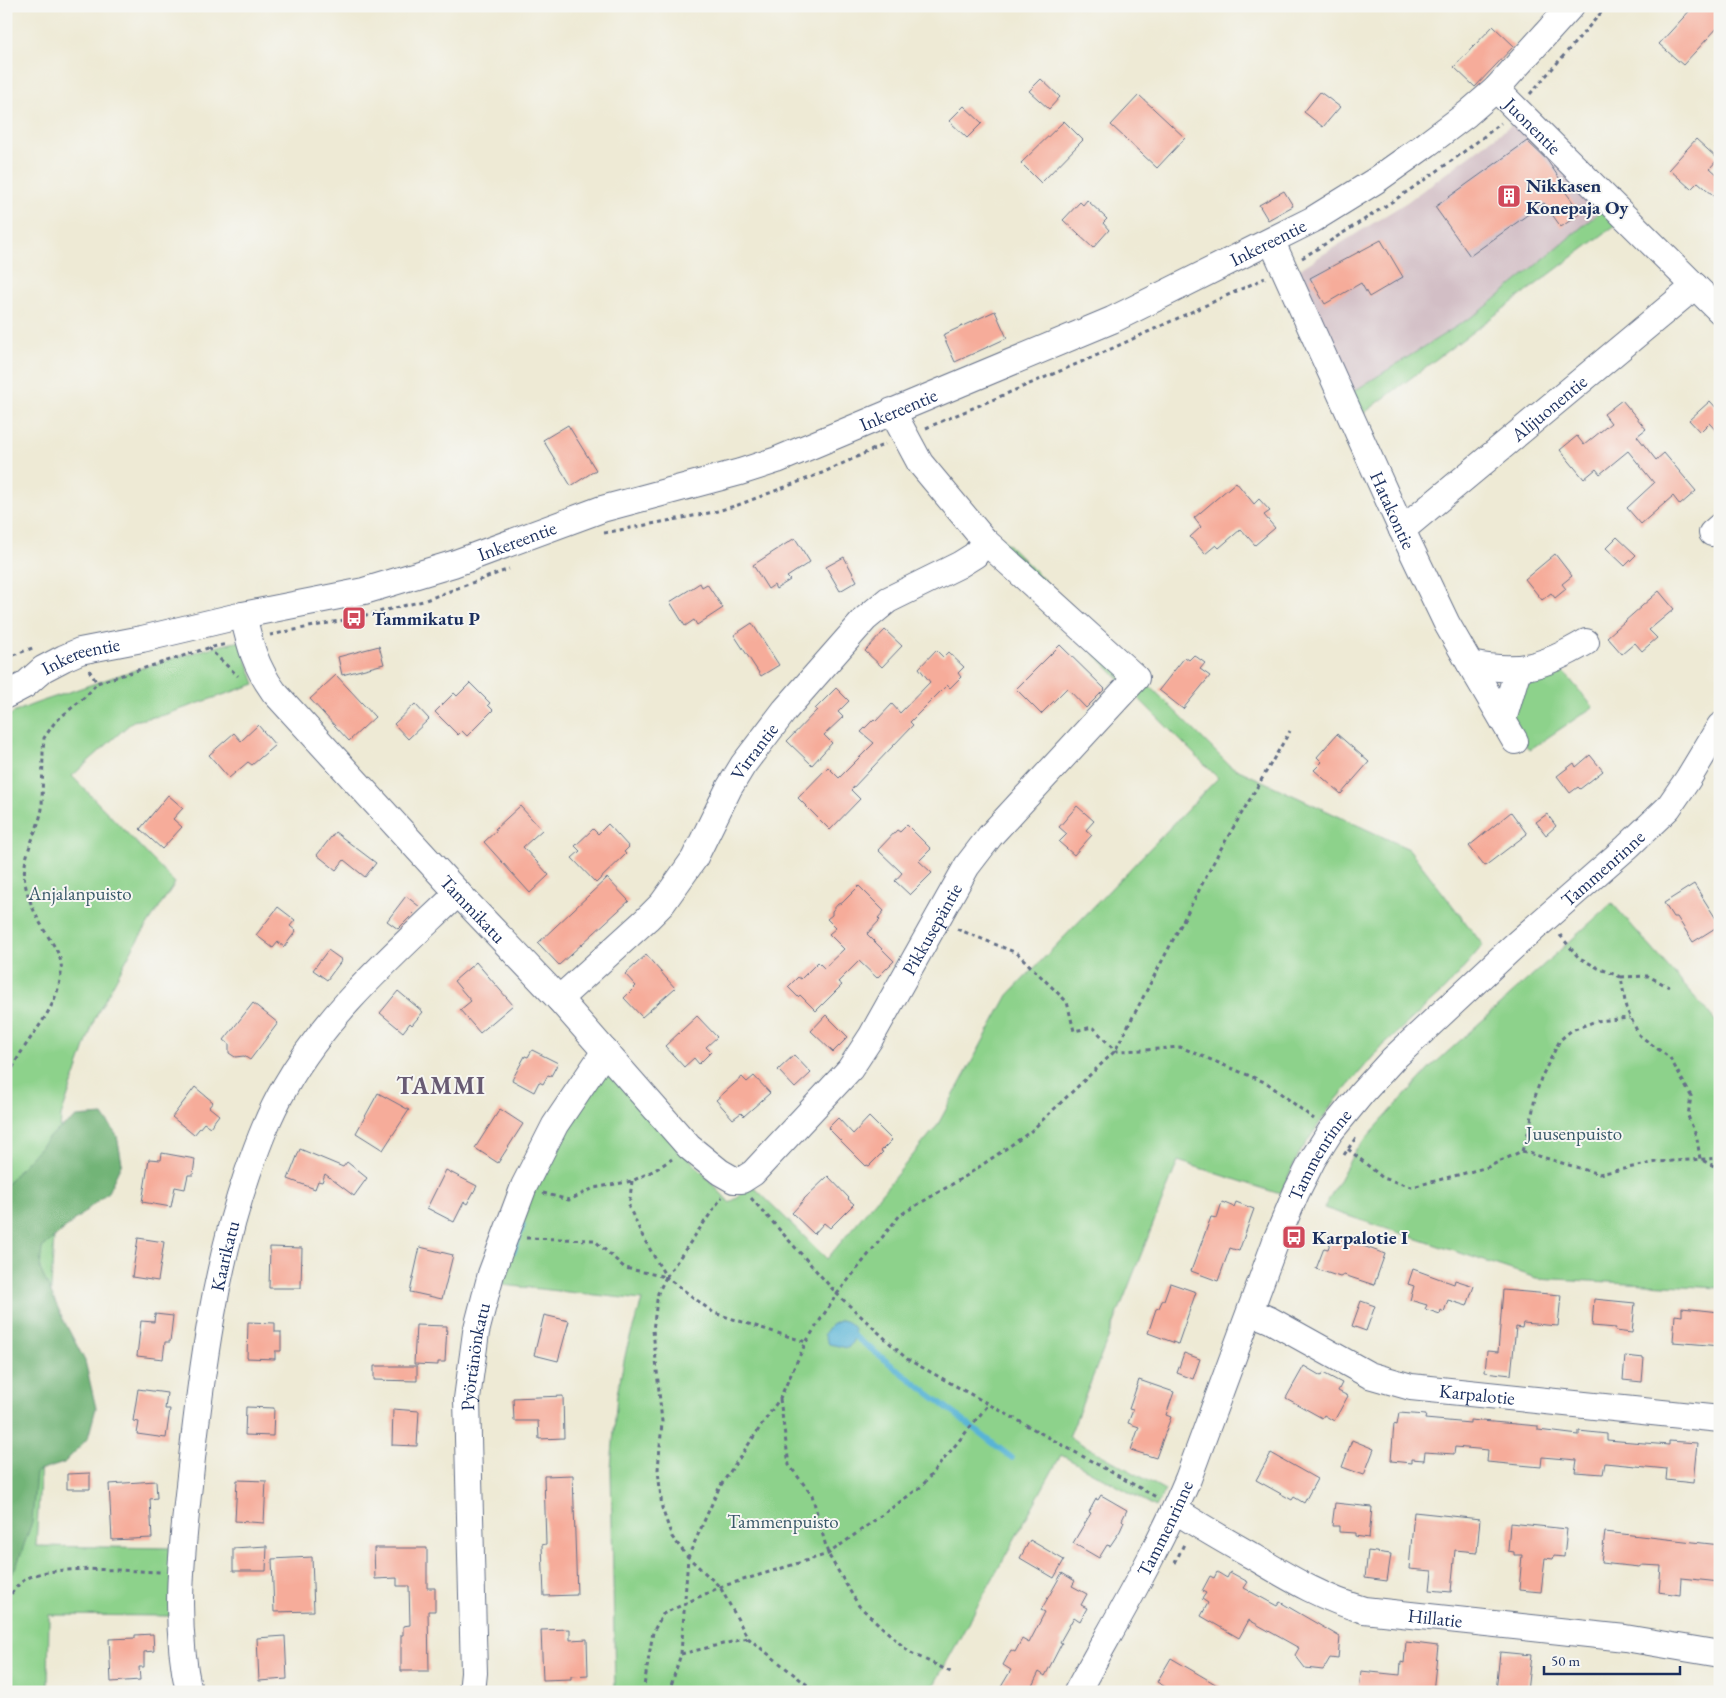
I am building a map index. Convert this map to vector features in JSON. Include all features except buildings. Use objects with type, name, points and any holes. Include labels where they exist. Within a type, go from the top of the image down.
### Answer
[{"type":"street","name":"Inkereentie","points":[[16,690],[88,667],[142,639],[243,615],[364,591],[412,578],[602,508],[740,472],[777,460],[1112,320],[1272,242],[1375,181],[1467,114],[1496,89],[1570,6]]},
{"type":"street","name":"Juonentie","points":[[1496,89],[1720,311]]},
{"type":"street","name":"Hatakontie","points":[[1272,242],[1402,530],[1447,624],[1509,731],[1518,669]]},
{"type":"street","name":"Alijuonentie","points":[[1402,530],[1695,286]]},
{"type":"street","points":[[892,411],[920,463],[985,541]]},
{"type":"street","name":"Pikkusepäntie","points":[[734,1180],[742,1180],[753,1173],[850,1069],[871,1037],[967,866],[990,836],[1136,678],[985,541]]},
{"type":"street","name":"Virrantie","points":[[559,999],[647,920],[662,904],[694,859],[729,788],[743,765],[785,710],[865,619],[888,600],[959,565],[975,554],[985,541]]},
{"type":"street","name":"Tammikatu","points":[[243,615],[253,655],[262,676],[274,692],[458,893],[559,999],[689,1147],[720,1172],[734,1180]]},
{"type":"street","points":[[1470,664],[1497,669],[1518,669],[1550,662],[1586,642]]},
{"type":"street","name":"Tammenrinne","points":[[1076,1692],[1159,1542],[1185,1516],[1188,1479],[1277,1238],[1313,1159],[1339,1140],[1362,1094],[1393,1059],[1514,946],[1627,847],[1668,808],[1720,726]]},
{"type":"street","name":"Kaarikatu","points":[[189,1692],[178,1608],[180,1573],[202,1378],[213,1305],[227,1240],[259,1141],[284,1087],[312,1047],[349,1001],[381,966],[458,893]]},
{"type":"street","name":"Pyörtänönkatu","points":[[472,1692],[474,1663],[468,1399],[476,1332],[491,1274],[524,1186],[555,1125],[605,1051]]},
{"type":"street","name":"Karpalotie","points":[[1251,1312],[1270,1320],[1369,1375],[1411,1387],[1720,1419]]},
{"type":"street","name":"Hillatie","points":[[1185,1516],[1310,1590],[1338,1603],[1364,1610],[1625,1638],[1720,1654]]},
{"type":"path","points":[[6,1091],[11,1072],[45,1020],[53,1004],[62,973],[61,959],[56,948],[32,908],[24,876],[26,854],[40,818],[43,802],[42,752],[44,738],[55,722],[87,695],[97,683]]},
{"type":"path","points":[[668,1692],[681,1654],[688,1557],[719,1488],[780,1398],[806,1342],[837,1294],[900,1215],[966,1176],[1030,1132],[1115,1051],[1219,852],[1290,731]]},
{"type":"path","points":[[937,921],[1017,953],[1067,1002],[1074,1030],[1093,1028],[1115,1051],[1180,1047],[1267,1083],[1339,1140],[1382,1178],[1412,1187],[1488,1167],[1522,1151],[1599,1174],[1657,1162],[1720,1158]]},
{"type":"path","points":[[1552,941],[1567,928]]},
{"type":"path","points":[[1560,935],[1578,957],[1598,968],[1621,977],[1648,976],[1669,987]]},
{"type":"path","points":[[1621,977],[1626,1008],[1639,1035],[1670,1058],[1692,1096],[1688,1116],[1696,1138],[1700,1159]]},
{"type":"path","points":[[1522,1151],[1530,1127],[1535,1097],[1541,1078],[1560,1040],[1572,1030],[1596,1022],[1630,1018]]},
{"type":"path","points":[[1339,1140],[1359,1133]]},
{"type":"path","points":[[1339,1140],[1343,1156]]},
{"type":"path","points":[[524,1186],[569,1200],[594,1188],[632,1181],[655,1170],[689,1147]]},
{"type":"path","points":[[1700,1159],[1720,1169]]},
{"type":"path","points":[[816,1692],[748,1638],[720,1587],[688,1557],[672,1537],[662,1508],[658,1470],[662,1422],[653,1330],[658,1293],[666,1277],[734,1180],[837,1294],[907,1359],[1140,1488],[1185,1516],[1172,1568]]},
{"type":"path","points":[[632,1181],[629,1207],[644,1239],[666,1277]]},
{"type":"path","points":[[504,1238],[594,1240],[625,1268],[666,1277],[714,1312],[806,1342]]},
{"type":"path","points":[[780,1398],[789,1465],[812,1495],[828,1554],[859,1606],[909,1652],[953,1673]]},
{"type":"path","points":[[643,1692],[653,1632],[663,1614],[720,1587],[828,1554],[922,1486],[989,1404]]},
{"type":"path","points":[[6,1600],[26,1578],[42,1572],[114,1570],[180,1573]]},
{"type":"path","points":[[681,1654],[748,1638]]},
{"type":"shaded area","points":[[1518,120],[1601,212],[1481,311],[1351,394],[1298,270],[1407,202]]},
{"type":"green space","points":[[1601,211],[1633,212],[1344,428],[1351,393],[1481,311]]},
{"type":"green space","name":"Tammenpuisto","points":[[930,466],[1230,766],[1409,849],[1483,945],[1445,989],[1382,1046],[1331,1106],[1299,1154],[1280,1194],[1178,1161],[1069,1437],[1165,1490],[1156,1507],[1061,1455],[930,1692],[601,1692],[615,1691],[611,1468],[617,1394],[627,1347],[642,1300],[503,1285],[524,1206],[552,1148],[604,1065],[730,1203],[752,1185],[827,1259],[937,1126],[1008,995],[1218,778],[916,476]]},
{"type":"green space","name":"Anjalanpuisto","points":[[240,641],[255,684],[164,715],[133,721],[72,776],[175,883],[135,944],[95,1018],[61,1116],[36,1546],[172,1548],[171,1616],[49,1615],[48,1692],[6,1692],[6,717],[32,705],[118,676]]},
{"type":"green space","points":[[1559,666],[1593,707],[1529,750],[1489,689],[1510,677]]},
{"type":"green space","name":"Juusenpuisto","points":[[1612,903],[1720,1026],[1720,1288],[1536,1278],[1324,1208],[1356,1149],[1431,1067]]},
{"type":"green space","points":[[103,1115],[117,1136],[122,1163],[108,1192],[42,1248],[40,1269],[85,1361],[96,1408],[88,1438],[64,1463],[36,1472],[32,1522],[18,1562],[6,1586],[6,1186],[51,1135],[77,1117]]},
{"type":"water","points":[[841,1320],[850,1324],[854,1331],[853,1339],[848,1348],[829,1344],[824,1334],[831,1325]]},
{"type":"waterway","points":[[514,1251],[523,1225]]},
{"type":"waterway","points":[[854,1336],[1012,1458]]},
{"type":"place","name":"Nikkasen Konepaja Oy","points":[[1509,196]]},
{"type":"place","name":"Tammikatu P","points":[[354,618]]},
{"type":"place","name":"Karpalotie I","points":[[1294,1237]]},
{"type":"district","name":"TAMMI","points":[[441,1085]]}]
